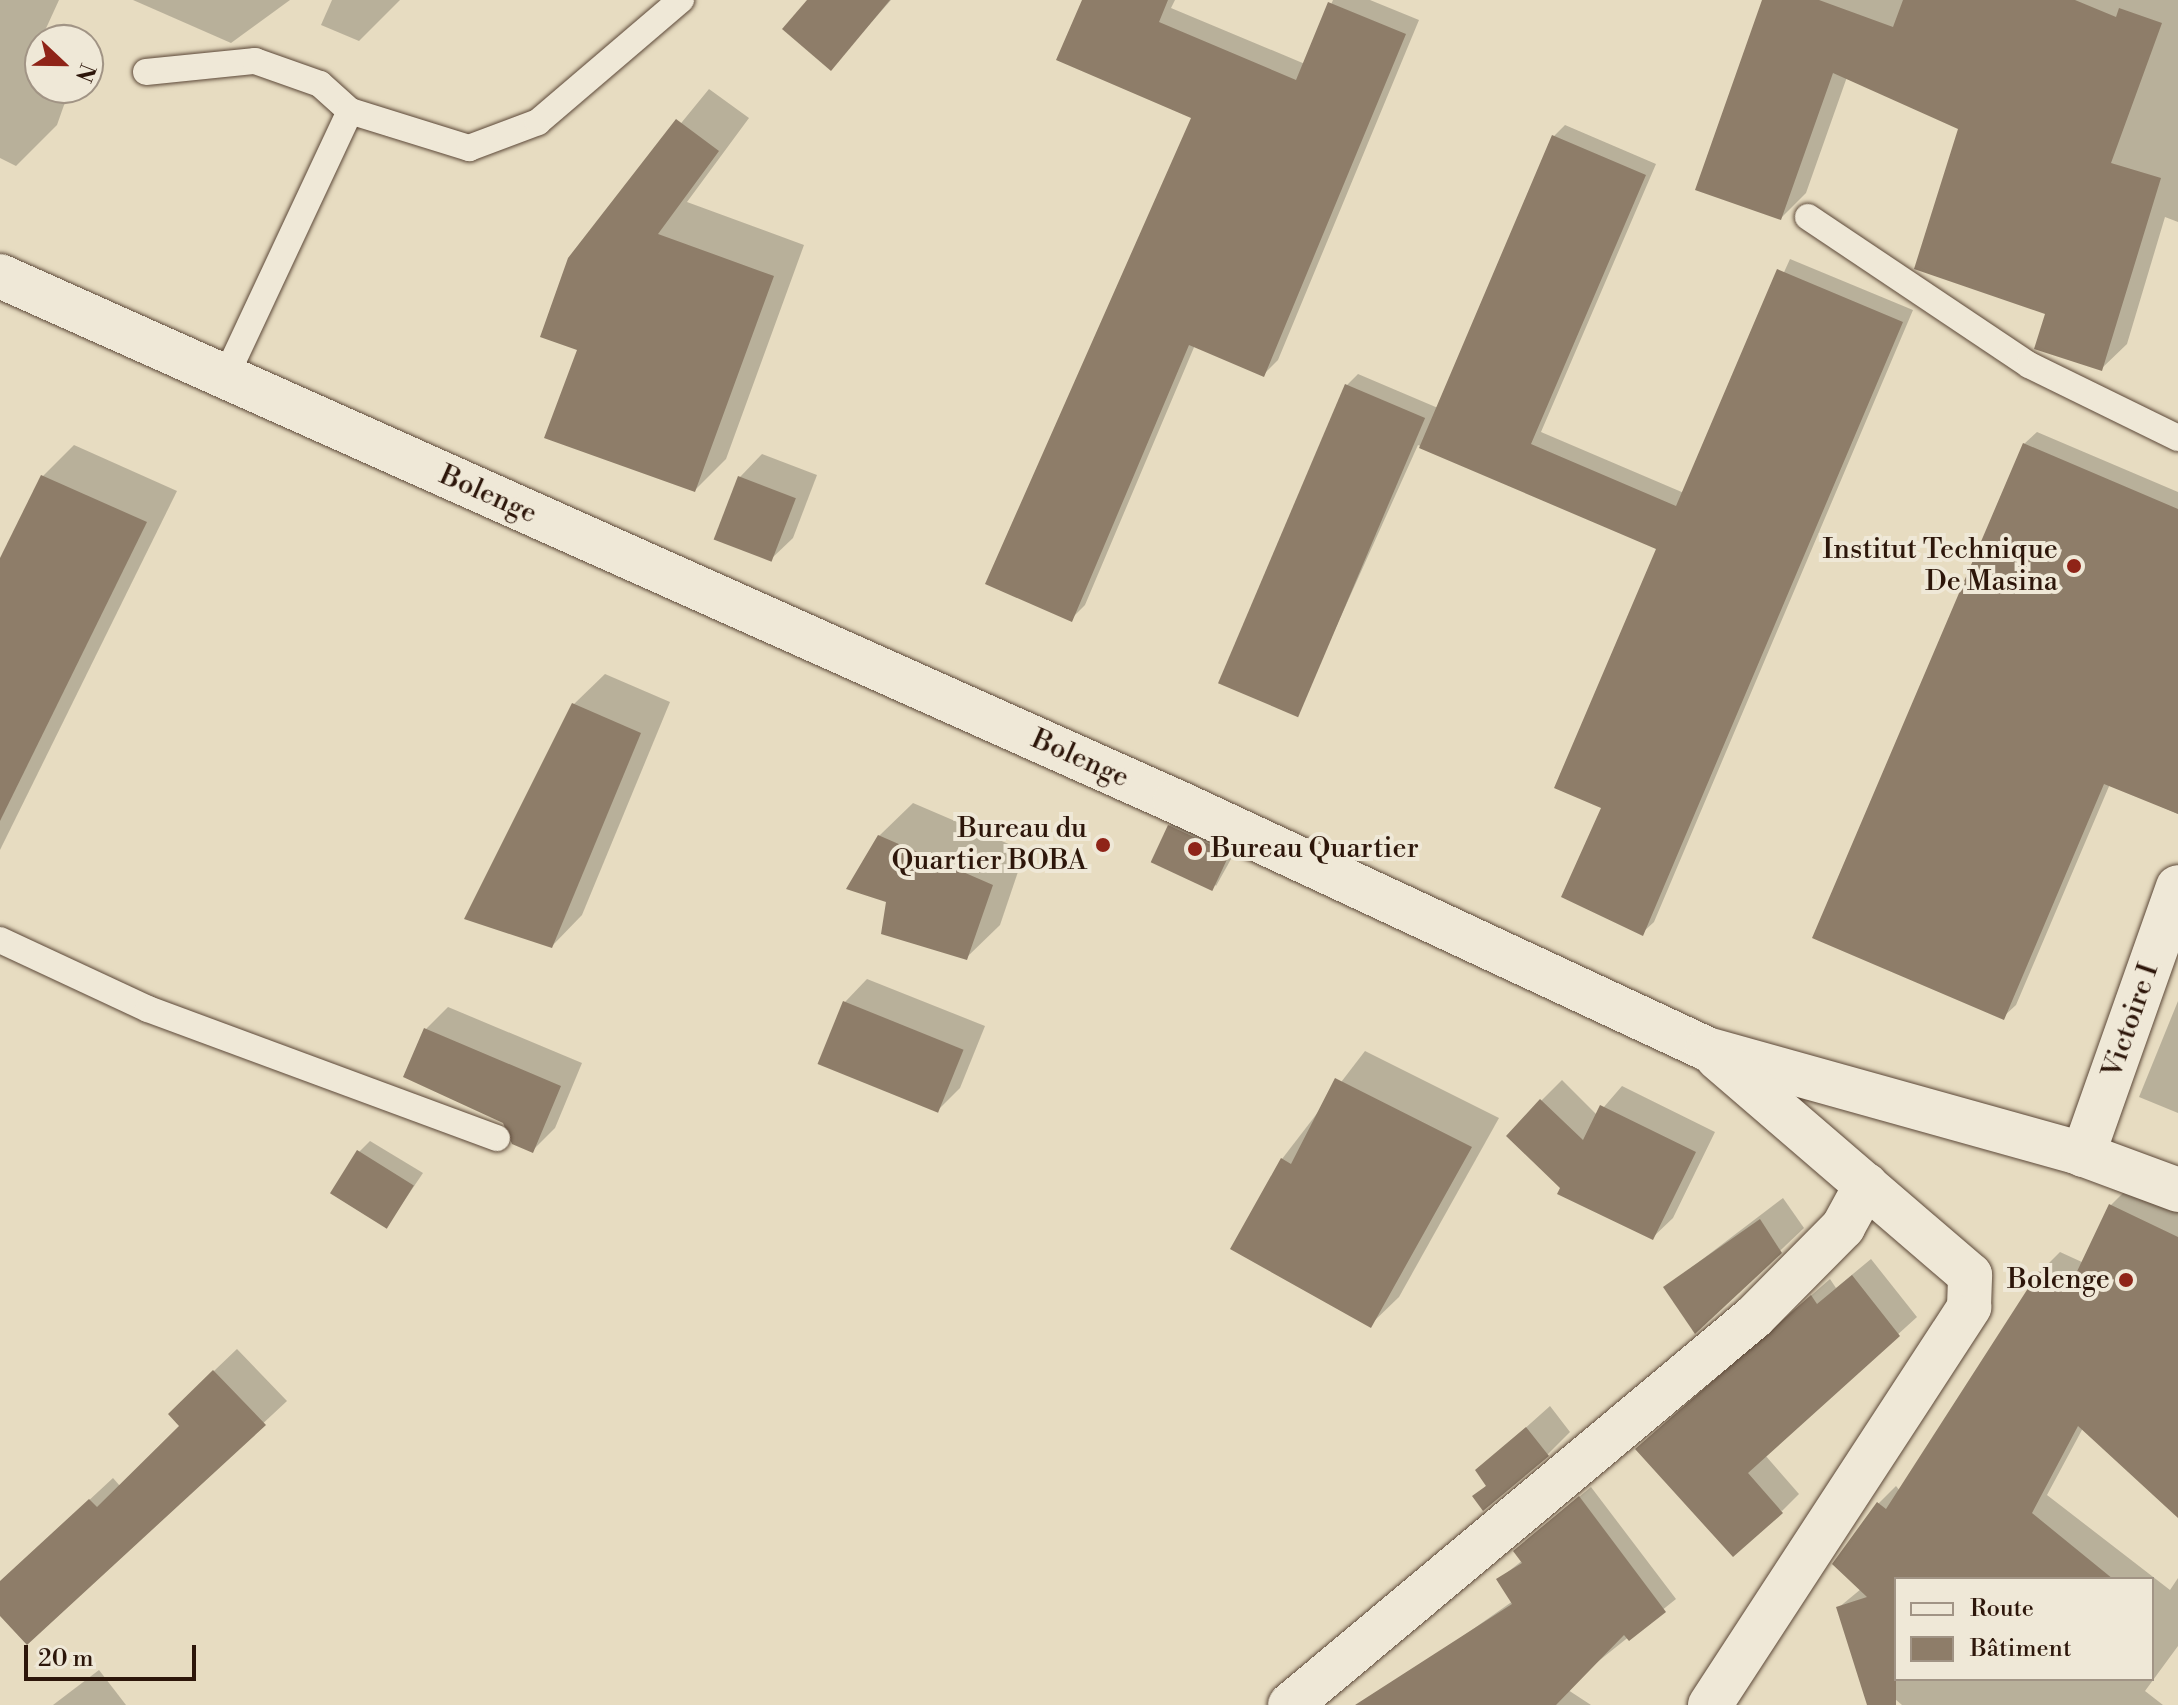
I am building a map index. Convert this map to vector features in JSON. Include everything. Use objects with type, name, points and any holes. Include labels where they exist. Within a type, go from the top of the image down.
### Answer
[{"type":"street","name":"Bolenge","points":[[0,276],[1175,801],[1707,1049],[2083,1155],[2178,1190]]},
{"type":"street","name":"Victoire I","points":[[2083,1155],[2178,887]]},
{"type":"street","points":[[1707,1049],[1970,1275],[1969,1307],[1710,1705]]},
{"type":"street","points":[[1290,1705],[1754,1317],[1843,1227],[1866,1185]]},
{"type":"lane","points":[[146,72],[255,61],[320,84],[350,111],[469,148],[538,122],[681,0]]},
{"type":"lane","points":[[225,378],[350,111]]},
{"type":"lane","points":[[1808,217],[2029,365],[2178,438]]},
{"type":"lane","points":[[0,940],[148,1009],[497,1138]]},
{"type":"building","points":[[807,0],[890,0],[831,71],[782,29]]},
{"type":"building","points":[[1082,0],[1168,0],[1159,22],[1296,80],[1328,2],[1406,34],[1264,377],[1189,345],[1072,622],[985,584],[1191,118],[1056,60]]},
{"type":"building","points":[[1762,0],[1819,0],[1893,27],[1903,0],[2075,0],[2116,17],[2119,8],[2162,23],[2111,163],[2161,178],[2102,371],[2034,349],[2045,314],[1914,269],[1958,129],[1833,73],[1781,220],[1695,190]]},
{"type":"building","points":[[676,119],[719,151],[658,234],[774,276],[695,492],[544,438],[577,350],[540,337],[568,258]]},
{"type":"building","points":[[1552,135],[1646,175],[1531,444],[1676,506],[1777,269],[1903,322],[1643,936],[1561,897],[1601,808],[1554,788],[1656,549],[1419,448]]},
{"type":"building","points":[[1345,384],[1425,418],[1298,717],[1218,683]]},
{"type":"building","points":[[2023,443],[2178,509],[2178,814],[2104,784],[2004,1020],[1812,938]]},
{"type":"building","points":[[41,475],[147,522],[0,821],[0,558]]},
{"type":"building","points":[[738,476],[796,498],[772,562],[714,539]]},
{"type":"building","points":[[572,703],[641,733],[552,948],[464,919]]},
{"type":"building","name":"Bureau Quartier","points":[[1168,825],[1230,854],[1212,891],[1151,862]]},
{"type":"building","points":[[878,835],[993,885],[967,960],[881,934],[886,902],[846,889]]},
{"type":"building","points":[[843,1001],[964,1050],[938,1113],[818,1064]]},
{"type":"building","points":[[424,1028],[561,1086],[533,1153],[512,1144],[503,1123],[403,1077]]},
{"type":"building","points":[[1335,1078],[1472,1147],[1371,1328],[1230,1249],[1281,1158],[1291,1164]]},
{"type":"building","points":[[1540,1099],[1583,1140],[1600,1105],[1696,1152],[1653,1240],[1557,1194],[1560,1188],[1506,1136]]},
{"type":"building","points":[[357,1150],[414,1186],[387,1229],[330,1193]]},
{"type":"building","points":[[2109,1204],[2178,1237],[2178,1518],[2078,1426],[2032,1513],[2111,1577],[1894,1577],[1896,1705],[1867,1705],[1836,1607],[1867,1597],[1832,1564],[1877,1502],[1886,1509],[2041,1268],[2072,1282]]},
{"type":"building","points":[[1760,1219],[1782,1253],[1695,1334],[1663,1287]]},
{"type":"building","points":[[1852,1275],[1900,1336],[1748,1473],[1783,1513],[1733,1557],[1635,1449],[1811,1295],[1817,1304]]},
{"type":"building","points":[[213,1370],[266,1425],[27,1645],[0,1616],[0,1581],[89,1499],[97,1507],[179,1426],[168,1414]]},
{"type":"building","points":[[1526,1427],[1549,1456],[1483,1511],[1472,1496],[1486,1486],[1475,1470]]},
{"type":"building","points":[[1579,1496],[1666,1612],[1629,1641],[1624,1635],[1556,1705],[1355,1705],[1512,1604],[1496,1579],[1522,1563],[1513,1551]]},
{"type":"place","name":"Institut Technique De Masina","points":[[2074,566]]},
{"type":"place","name":"Bureau du Quartier BOBA","points":[[1103,845]]},
{"type":"place","name":"Bureau Quartier","points":[[1195,849]]},
{"type":"place","name":"Bolenge","points":[[2126,1280]]}]
